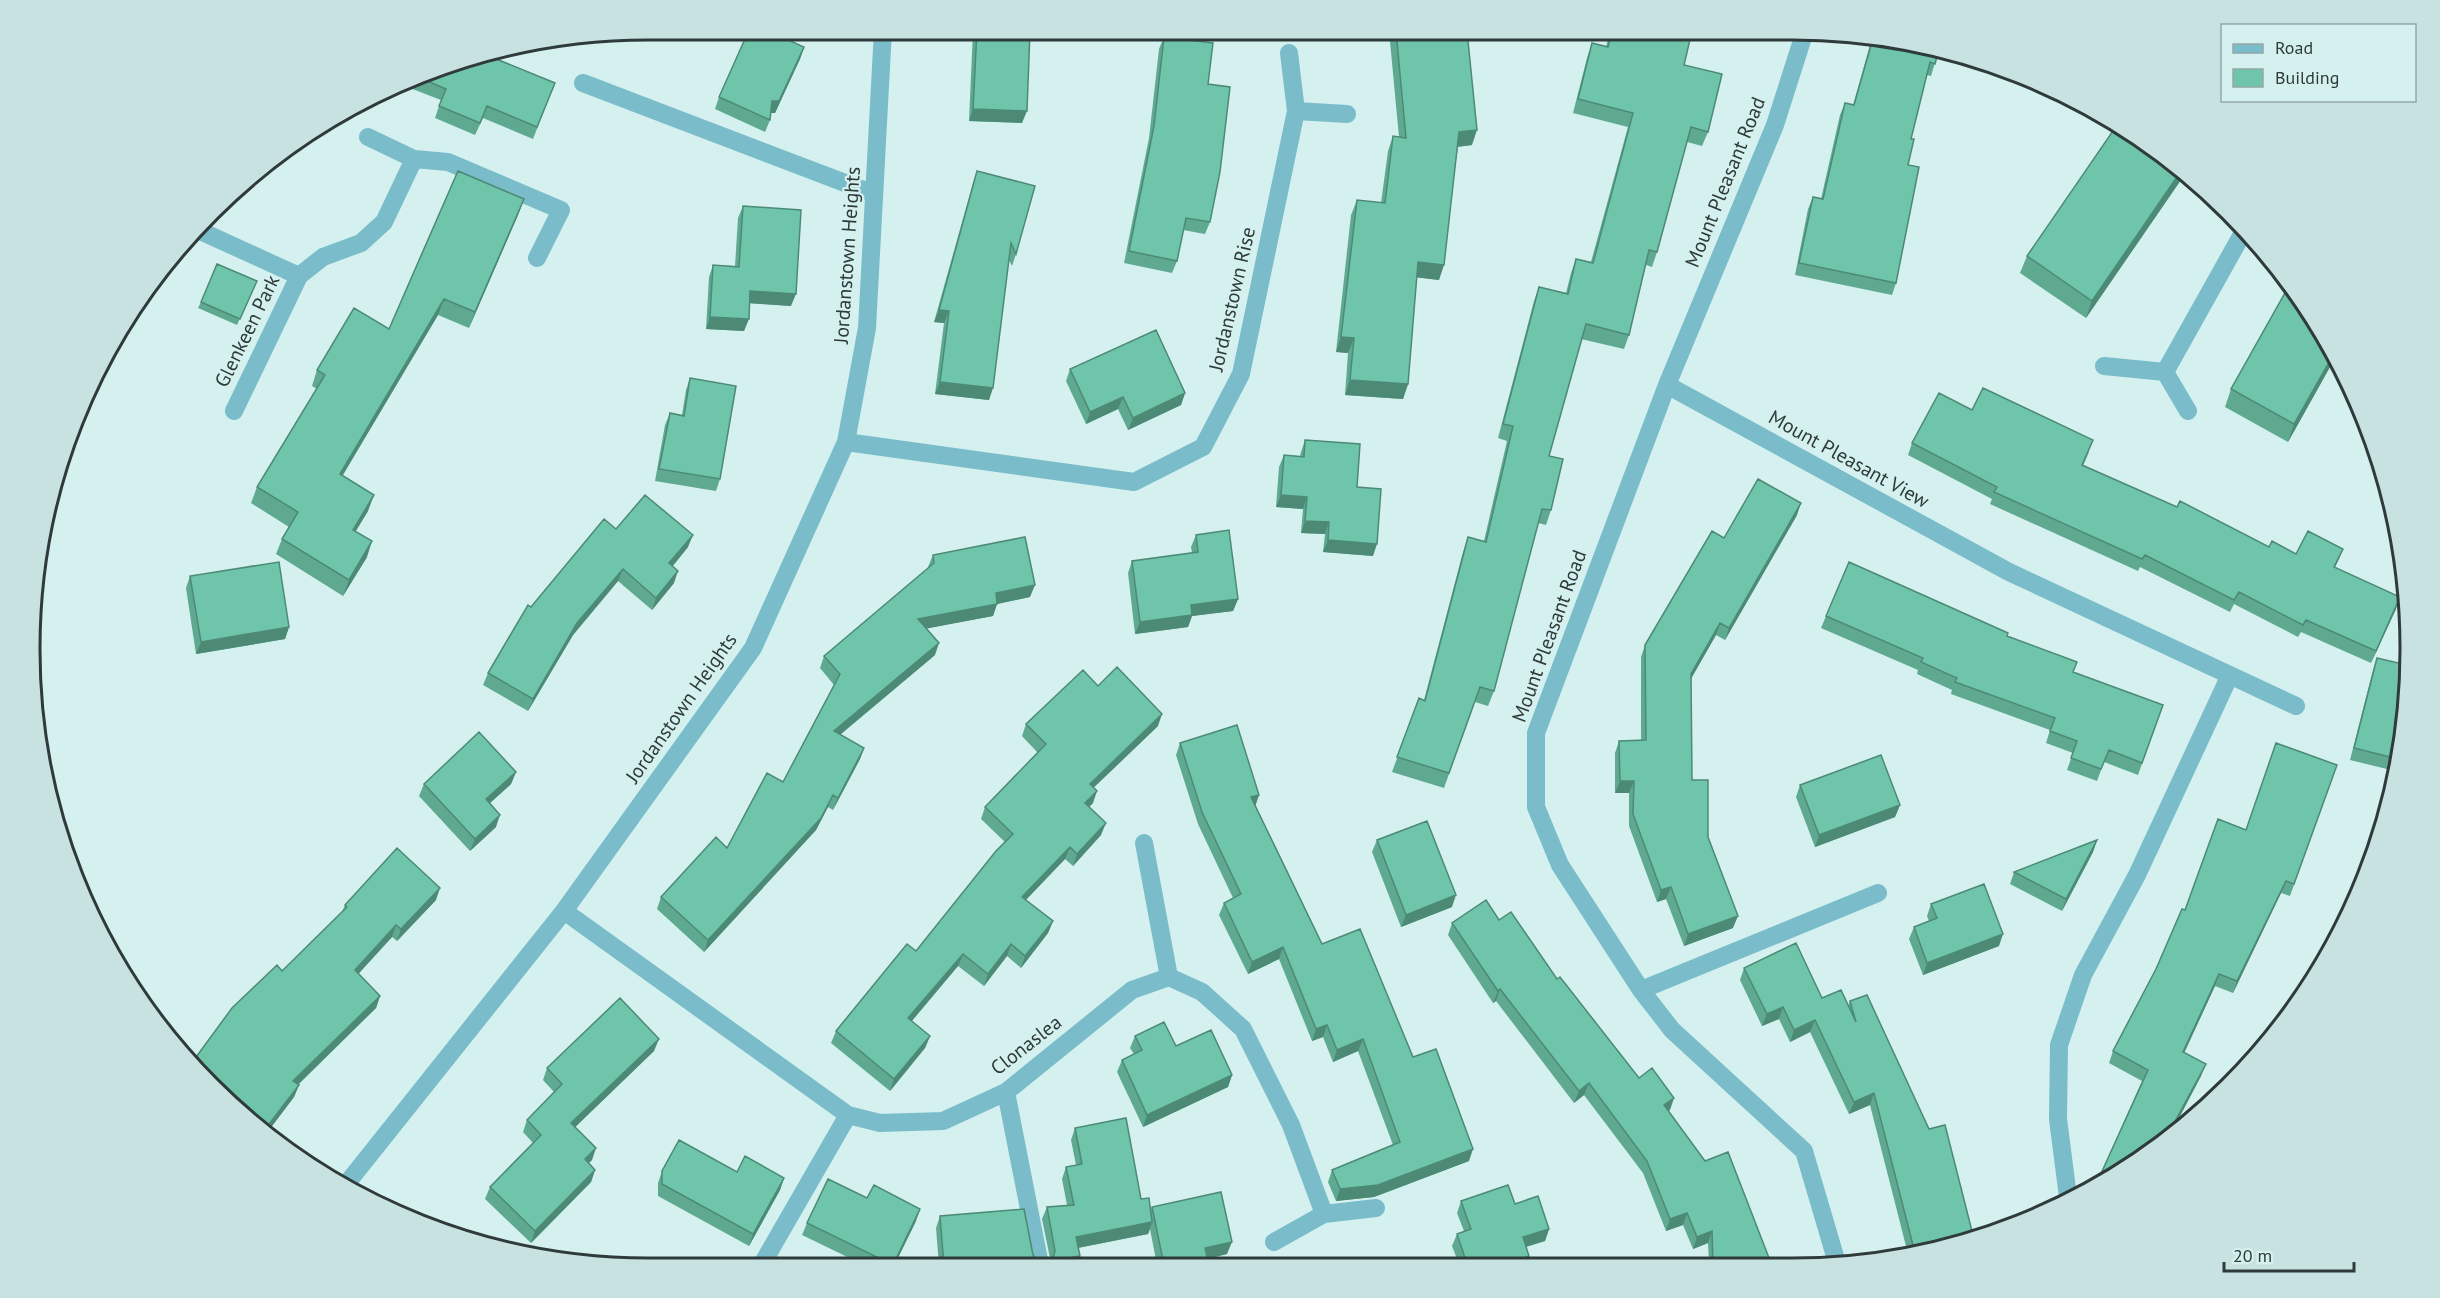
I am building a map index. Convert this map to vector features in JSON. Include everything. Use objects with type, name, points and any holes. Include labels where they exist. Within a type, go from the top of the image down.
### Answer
[{"type":"street","name":"Jordanstown Heights","points":[[350,1179],[564,911],[753,648],[846,442],[867,328],[882,40]]},
{"type":"street","name":"Mount Pleasant Road","points":[[1802,41],[1775,125],[1667,385],[1536,733],[1536,807],[1560,865],[1641,990],[1672,1030],[1804,1151],[1835,1256]]},
{"type":"street","name":"Jordanstown Rise","points":[[846,442],[1134,482],[1203,447],[1241,374],[1296,111],[1289,53]]},
{"type":"street","points":[[583,83],[874,194]]},
{"type":"street","points":[[1296,111],[1347,114]]},
{"type":"street","points":[[368,137],[414,159],[448,162],[561,210],[537,258]]},
{"type":"street","points":[[299,276],[323,257],[361,243],[384,222],[414,159]]},
{"type":"street","name":"Glenkeen Park","points":[[206,233],[299,276],[234,411]]},
{"type":"street","points":[[2164,372],[2240,239]]},
{"type":"street","points":[[2104,366],[2164,372]]},
{"type":"street","points":[[2164,372],[2188,411]]},
{"type":"street","name":"Mount Pleasant View","points":[[1667,385],[2009,572],[2296,706]]},
{"type":"street","points":[[2067,1191],[2058,1119],[2059,1046],[2083,975],[2137,875],[2230,675]]},
{"type":"street","points":[[1144,843],[1169,977],[1202,992],[1243,1029],[1291,1125],[1324,1214]]},
{"type":"street","points":[[1641,990],[1878,892]]},
{"type":"street","name":"Clonaslea","points":[[564,911],[848,1115],[880,1123],[943,1121],[1006,1092],[1132,990],[1169,977]]},
{"type":"street","points":[[1006,1092],[1039,1258]]},
{"type":"street","points":[[766,1258],[848,1115]]},
{"type":"street","points":[[1274,1242],[1324,1214],[1376,1208]]},
{"type":"building","points":[[745,40],[788,40],[804,47],[779,101],[772,101],[770,120],[719,97]]},
{"type":"building","points":[[976,40],[1030,40],[1027,111],[973,109]]},
{"type":"building","points":[[1164,40],[1213,43],[1208,84],[1230,87],[1220,172],[1210,222],[1186,218],[1177,261],[1129,251],[1154,126]]},
{"type":"building","points":[[1397,40],[1468,40],[1477,130],[1459,132],[1444,265],[1418,262],[1408,384],[1350,380],[1354,338],[1341,337],[1357,200],[1385,203],[1393,136],[1406,138]]},
{"type":"building","points":[[1610,40],[1690,40],[1684,65],[1722,74],[1708,132],[1691,127],[1657,252],[1649,250],[1629,335],[1586,324],[1549,456],[1563,459],[1551,510],[1542,509],[1494,691],[1480,687],[1449,773],[1397,757],[1419,698],[1425,701],[1468,537],[1486,542],[1513,426],[1503,424],[1539,287],[1568,294],[1576,259],[1593,263],[1633,113],[1578,99],[1592,43],[1608,47]]},
{"type":"building","points":[[1871,46],[1937,58],[1935,64],[1930,62],[1911,139],[1914,139],[1908,165],[1919,167],[1896,283],[1799,263],[1813,197],[1823,199],[1845,103],[1854,105]]},
{"type":"building","points":[[498,60],[555,83],[537,127],[487,106],[480,123],[439,106],[446,89],[429,82]]},
{"type":"building","points":[[2112,132],[2176,178],[2092,301],[2027,256]]},
{"type":"building","points":[[458,171],[524,199],[475,312],[444,299],[340,474],[374,495],[353,530],[372,541],[349,580],[282,539],[298,512],[257,487],[325,375],[317,370],[354,308],[389,329]]},
{"type":"building","points":[[977,171],[1035,186],[1016,254],[1011,243],[993,388],[940,382],[949,311],[939,310]]},
{"type":"building","points":[[743,206],[801,210],[796,294],[750,291],[749,319],[710,317],[713,265],[739,267]]},
{"type":"building","points":[[217,264],[257,281],[240,319],[201,302]]},
{"type":"building","points":[[2285,294],[2328,364],[2294,424],[2231,389]]},
{"type":"building","points":[[1156,330],[1185,393],[1133,418],[1123,397],[1090,412],[1070,369]]},
{"type":"building","points":[[690,378],[736,386],[720,479],[659,469],[670,413],[684,416]]},
{"type":"building","points":[[1983,388],[2093,440],[2082,465],[2177,507],[2180,501],[2269,547],[2272,541],[2296,554],[2308,531],[2343,549],[2334,567],[2397,595],[2397,603],[2376,651],[2306,620],[2303,625],[2239,592],[2234,600],[2145,555],[2142,559],[1994,492],[1997,487],[1912,443],[1939,393],[1972,410]]},
{"type":"building","points":[[1305,440],[1360,444],[1357,487],[1381,489],[1377,544],[1328,540],[1329,522],[1305,521],[1307,497],[1281,495],[1284,455],[1304,457]]},
{"type":"building","points":[[1758,479],[1801,503],[1729,628],[1720,623],[1691,674],[1692,780],[1708,780],[1708,837],[1738,916],[1688,934],[1671,887],[1661,890],[1633,814],[1634,781],[1620,781],[1619,741],[1646,740],[1645,645],[1712,531],[1724,538]]},
{"type":"building","points":[[645,495],[693,535],[669,563],[678,571],[656,598],[623,569],[577,623],[533,699],[488,673],[528,605],[531,607],[604,519],[616,529]]},
{"type":"building","points":[[1229,530],[1238,599],[1191,605],[1192,615],[1140,622],[1132,561],[1198,552],[1196,535]]},
{"type":"building","points":[[1025,537],[1035,585],[996,593],[997,604],[918,619],[939,643],[834,731],[864,748],[838,798],[833,795],[821,818],[708,940],[661,897],[716,837],[727,848],[767,773],[783,782],[840,674],[824,656],[934,563],[933,555]]},
{"type":"building","points":[[279,562],[289,627],[201,642],[190,576]]},
{"type":"building","points":[[1849,562],[2008,633],[2007,636],[2077,662],[2073,672],[2163,705],[2142,763],[2109,750],[2101,769],[2071,758],[2077,741],[2050,731],[2055,718],[1955,682],[1957,678],[1921,662],[1923,658],[1826,616]]},
{"type":"building","points":[[2377,658],[2399,663],[2390,757],[2354,748]]},
{"type":"building","points":[[1117,667],[1162,714],[1090,784],[1097,791],[1085,803],[1106,823],[1077,854],[1070,847],[1022,897],[1053,921],[1025,956],[1011,944],[988,974],[963,954],[908,1018],[930,1036],[894,1079],[836,1031],[907,944],[916,951],[996,851],[1013,834],[985,807],[1046,744],[1026,724],[1083,670],[1098,686]]},
{"type":"building","points":[[1237,725],[1259,795],[1251,797],[1322,944],[1360,929],[1413,1057],[1436,1049],[1473,1149],[1378,1185],[1340,1189],[1332,1170],[1400,1142],[1363,1039],[1337,1050],[1327,1025],[1316,1029],[1283,947],[1252,962],[1224,903],[1241,894],[1202,812],[1180,743]]},
{"type":"building","points":[[479,732],[516,772],[486,799],[500,815],[475,839],[424,784]]},
{"type":"building","points":[[2276,743],[2337,765],[2294,884],[2286,881],[2237,981],[2219,974],[2183,1052],[2206,1064],[2176,1119],[2129,1155],[2102,1172],[2148,1070],[2113,1051],[2156,969],[2182,909],[2185,910],[2218,819],[2246,830]]},
{"type":"building","points":[[1881,755],[1900,805],[1819,835],[1800,785]]},
{"type":"building","points":[[1427,821],[1456,895],[1406,915],[1377,840]]},
{"type":"building","points":[[2097,840],[2066,899],[2014,872]]},
{"type":"building","points":[[397,848],[440,888],[401,929],[396,925],[355,970],[380,996],[293,1081],[299,1085],[269,1124],[219,1079],[197,1056],[232,1008],[277,965],[282,971],[347,907],[345,905]]},
{"type":"building","points":[[1984,884],[2003,934],[1927,963],[1914,927],[1937,918],[1931,904]]},
{"type":"building","points":[[1486,900],[1499,920],[1511,912],[1557,979],[1560,977],[1639,1078],[1652,1068],[1674,1098],[1664,1105],[1705,1161],[1728,1152],[1769,1258],[1713,1258],[1712,1231],[1697,1237],[1687,1213],[1670,1219],[1647,1161],[1589,1083],[1579,1091],[1500,989],[1498,991],[1452,923]]},
{"type":"building","points":[[1796,943],[1822,998],[1841,990],[1856,1022],[1850,1001],[1867,995],[1929,1129],[1945,1125],[1972,1230],[1913,1245],[1874,1093],[1854,1102],[1815,1020],[1794,1030],[1783,1007],[1767,1014],[1744,968]]},
{"type":"building","points":[[620,998],[659,1039],[571,1123],[596,1148],[585,1159],[595,1170],[535,1231],[490,1187],[541,1135],[527,1120],[562,1084],[547,1068]]},
{"type":"building","points":[[1164,1022],[1176,1046],[1211,1030],[1232,1075],[1147,1115],[1122,1060],[1142,1050],[1135,1036]]},
{"type":"building","points":[[1126,1118],[1141,1199],[1149,1198],[1152,1222],[1076,1237],[1080,1256],[1053,1258],[1055,1251],[1047,1207],[1074,1205],[1066,1167],[1082,1164],[1075,1128]]},
{"type":"building","points":[[679,1140],[737,1172],[745,1156],[784,1178],[753,1234],[662,1184],[662,1171]]},
{"type":"building","points":[[828,1179],[867,1198],[874,1185],[920,1209],[896,1258],[879,1258],[807,1223]]},
{"type":"building","points":[[1508,1185],[1515,1204],[1538,1196],[1549,1229],[1523,1237],[1529,1256],[1523,1258],[1465,1258],[1457,1234],[1471,1229],[1461,1201]]},
{"type":"building","points":[[1221,1192],[1232,1242],[1205,1248],[1207,1258],[1163,1258],[1152,1207]]},
{"type":"building","points":[[1024,1209],[1033,1255],[1036,1258],[943,1258],[940,1216]]}]
